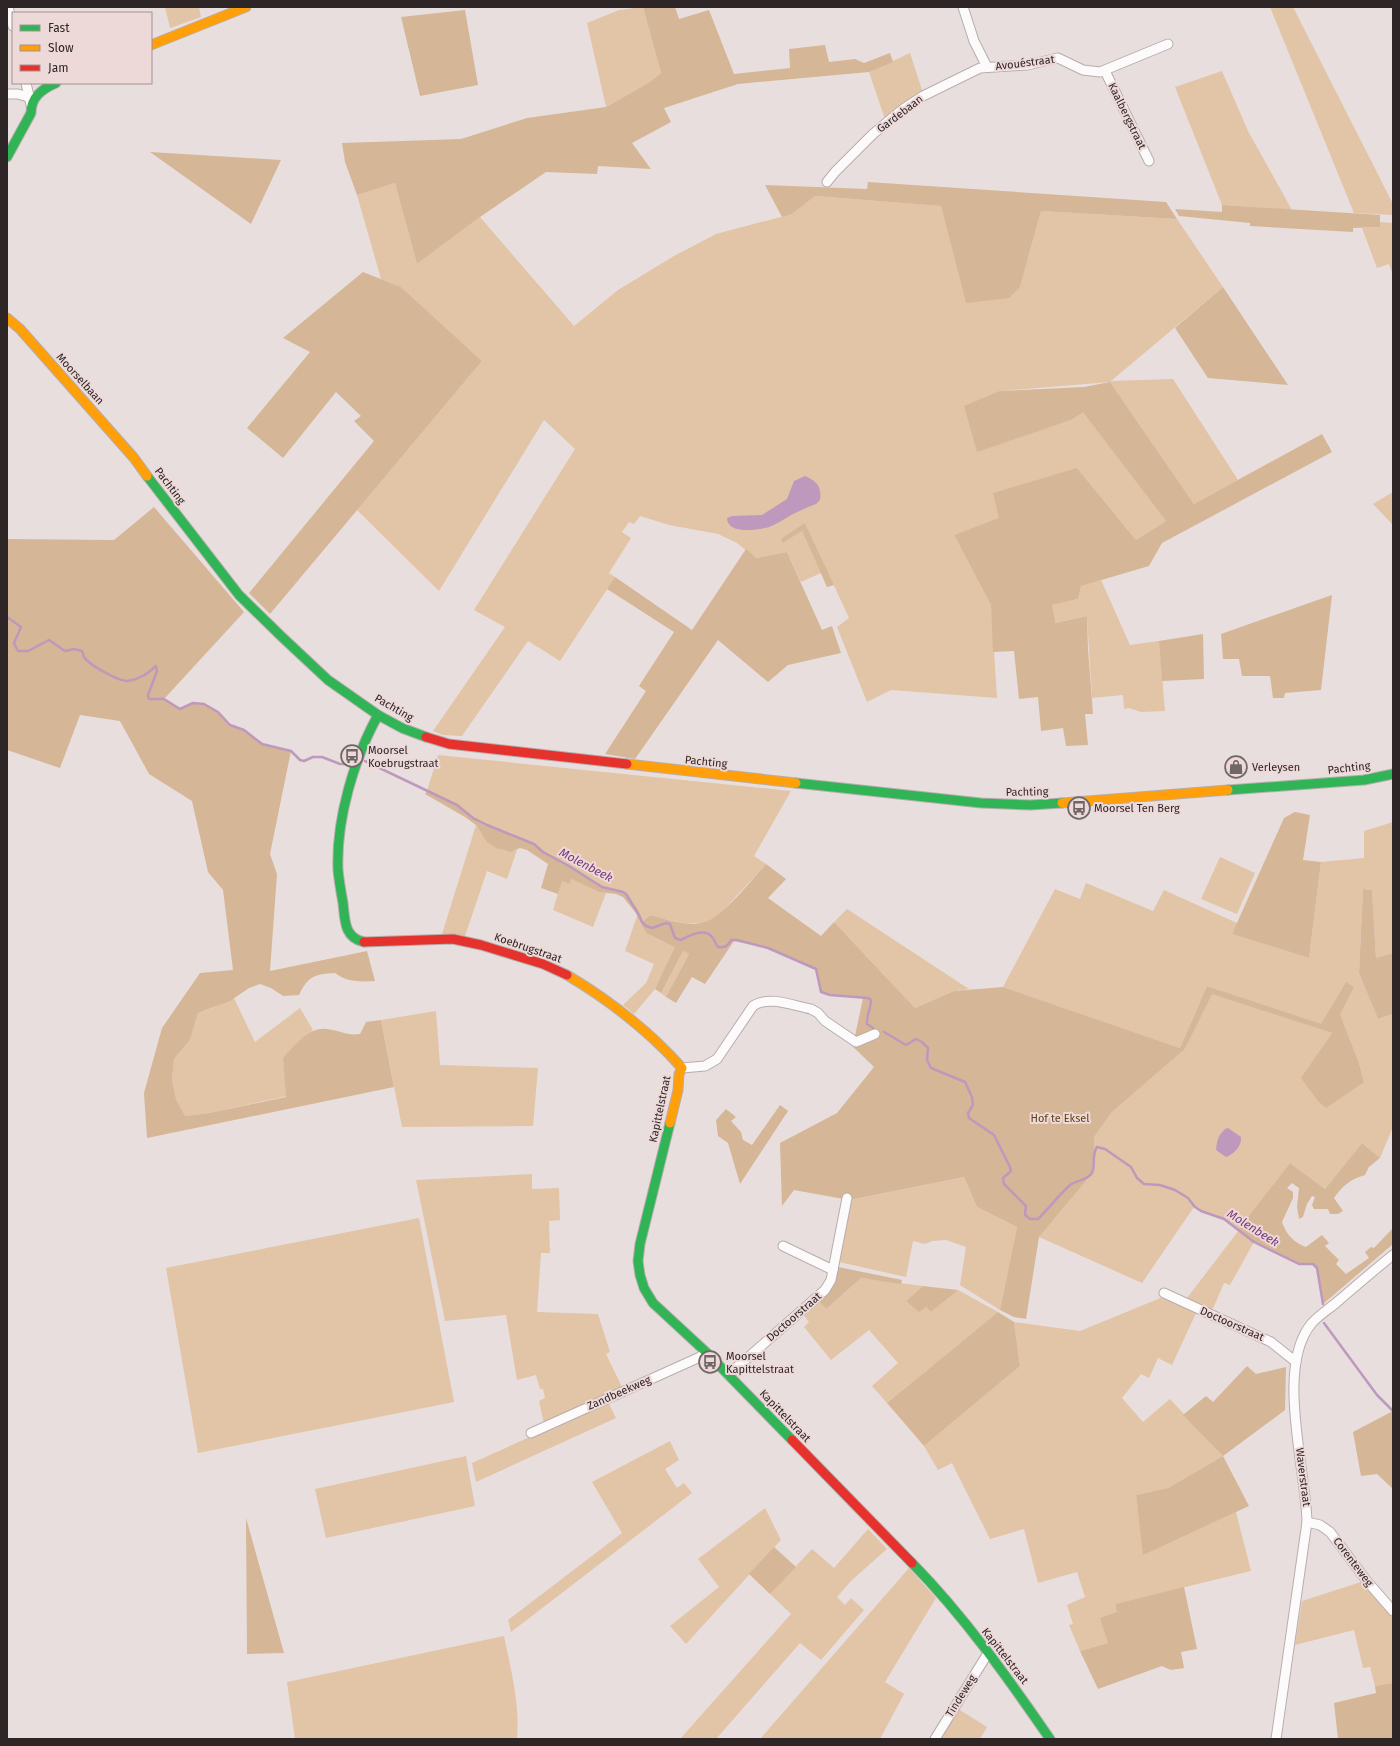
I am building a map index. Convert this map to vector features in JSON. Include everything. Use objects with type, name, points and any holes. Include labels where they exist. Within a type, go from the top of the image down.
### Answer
[{"type":"street","points":[[8,7],[12,22]]},
{"type":"street","points":[[152,45],[246,7]]},
{"type":"street","name":"Avouéstraat","points":[[963,7],[974,41],[987,67],[1027,65],[1058,58],[1083,70],[1105,71],[1168,44]]},
{"type":"street","name":"Gardebaan","points":[[827,182],[873,134],[903,109],[945,84],[980,68],[987,67]]},
{"type":"street","name":"Kaalbergstraat","points":[[1105,71],[1149,161]]},
{"type":"street","points":[[7,157],[31,113],[26,84]]},
{"type":"street","points":[[30,101],[46,87],[54,84]]},
{"type":"street","points":[[7,94],[18,94],[40,105],[61,84]]},
{"type":"street","name":"Moorselbaan","points":[[7,318],[20,330],[134,458]]},
{"type":"street","name":"Pachting","points":[[134,458],[201,547],[240,595],[328,680],[378,715],[402,728],[449,744],[981,803],[1011,805],[1045,804],[1364,780],[1393,774]]},
{"type":"street","name":"Koebrugstraat","points":[[378,715],[366,737],[344,805],[340,823],[338,870],[346,929],[350,936],[363,942],[453,939],[482,945],[543,964],[564,973],[606,999],[665,1049],[682,1068]]},
{"type":"street","points":[[682,1068],[705,1066],[717,1059],[753,1006],[760,1001],[768,1000],[811,1010],[818,1013],[825,1021],[856,1042],[875,1034]]},
{"type":"street","name":"Kapittelstraat","points":[[682,1068],[679,1074],[678,1090],[640,1244],[638,1261],[644,1288],[653,1303],[706,1352],[911,1562],[964,1622],[988,1652],[1028,1706],[1050,1739]]},
{"type":"street","name":"Doctoorstraat","points":[[728,1375],[825,1290],[831,1280],[847,1198]]},
{"type":"street","points":[[783,1246],[833,1270]]},
{"type":"street","name":"Waverstraat","points":[[1276,1739],[1307,1522],[1305,1488],[1294,1408],[1294,1377],[1301,1340],[1312,1323],[1393,1255]]},
{"type":"street","name":"Doctoorstraat","points":[[1164,1293],[1272,1342],[1291,1360],[1296,1362]]},
{"type":"street","name":"Zandbeekweg","points":[[531,1433],[700,1357],[706,1352]]},
{"type":"street","name":"Corenteweg","points":[[1307,1522],[1320,1525],[1330,1532],[1361,1574],[1393,1611]]},
{"type":"street","name":"Tindeweg","points":[[935,1739],[988,1652]]},
{"type":"shaded area","points":[[165,7],[199,7],[201,17],[170,28]]},
{"type":"shaded area","points":[[643,7],[661,73],[650,82],[606,107],[587,23],[619,10]]},
{"type":"shaded area","points":[[1270,7],[1293,7],[1393,204],[1393,215],[1354,213]]},
{"type":"shaded area","points":[[910,53],[923,93],[885,119],[869,72]]},
{"type":"shaded area","points":[[1222,71],[1248,131],[1292,210],[1222,205],[1175,87]]},
{"type":"shaded area","points":[[395,183],[417,264],[480,217],[574,326],[618,290],[674,256],[716,234],[792,214],[815,196],[941,206],[966,302],[1020,287],[1041,211],[1177,219],[1223,287],[1111,381],[1173,379],[1238,480],[1194,504],[1110,382],[1000,391],[977,451],[1071,420],[1083,411],[1166,521],[1136,540],[1077,468],[1000,518],[954,535],[991,605],[997,698],[891,690],[867,702],[837,627],[849,618],[805,523],[783,543],[802,531],[821,573],[801,582],[787,552],[756,558],[737,543],[718,534],[669,525],[640,516],[634,524],[629,522],[622,532],[631,538],[609,573],[615,577],[560,661],[528,641],[462,736],[443,735],[433,731],[505,627],[474,610],[575,449],[544,420],[439,591],[357,510],[482,361],[401,287],[381,279],[357,195]]},
{"type":"shaded area","points":[[1380,222],[1393,223],[1393,275],[1389,264],[1377,268],[1362,228],[1380,227]]},
{"type":"shaded area","points":[[805,476],[816,482],[818,485],[820,500],[816,504],[769,527],[744,530],[732,527],[728,523],[727,518],[732,516],[762,515],[787,499],[794,481]]},
{"type":"shaded area","points":[[1393,492],[1393,525],[1373,504]]},
{"type":"shaded area","points":[[1101,580],[1130,645],[1159,641],[1165,711],[1141,712],[1129,708],[1124,709],[1123,695],[1092,698],[1087,616],[1054,623],[1052,605],[1078,599],[1081,586]]},
{"type":"shaded area","points":[[438,755],[791,791],[754,856],[766,864],[717,917],[704,923],[684,923],[649,916],[642,922],[626,894],[602,887],[569,866],[543,852],[534,844],[487,825],[473,818],[457,805],[427,791]]},
{"type":"shaded area","points":[[1393,822],[1393,953],[1376,958],[1372,890],[1363,889],[1359,973],[1378,1019],[1393,1014],[1393,1127],[1380,1158],[1362,1143],[1325,1189],[1290,1163],[1240,1230],[1254,1242],[1230,1285],[1224,1283],[1212,1311],[1187,1298],[1239,1230],[1224,1219],[1194,1207],[1142,1283],[1039,1237],[1091,1175],[1094,1168],[1094,1137],[1112,1112],[1185,1049],[1212,993],[1332,1033],[1302,1078],[1364,1082],[1359,1063],[1340,1014],[1346,982],[1321,1025],[1207,986],[1180,1048],[1003,987],[1055,889],[1080,899],[1086,883],[1153,911],[1164,890],[1237,923],[1232,934],[1309,958],[1321,862],[1364,858],[1364,831]]},
{"type":"shaded area","points":[[476,825],[483,836],[493,845],[505,851],[517,850],[507,879],[487,871],[465,936],[442,934]]},
{"type":"shaded area","points":[[1220,857],[1255,873],[1237,914],[1201,899]]},
{"type":"shaded area","points":[[571,879],[599,892],[606,893],[593,927],[553,910],[562,880]]},
{"type":"shaded area","points":[[847,909],[969,989],[954,991],[915,1008],[834,922]]},
{"type":"shaded area","points":[[637,916],[646,933],[676,947],[655,989],[634,1014],[623,1005],[646,983],[654,964],[625,951]]},
{"type":"shaded area","points":[[683,951],[689,954],[666,997],[661,993]]},
{"type":"shaded area","points":[[234,998],[255,1042],[300,1008],[313,1030],[283,1058],[287,1096],[209,1113],[185,1116],[176,1099],[172,1080],[174,1059],[190,1040],[198,1013]]},
{"type":"shaded area","points":[[436,1011],[440,1065],[538,1068],[533,1126],[402,1127],[381,1020]]},
{"type":"shaded area","points":[[1228,1128],[1241,1137],[1241,1140],[1237,1149],[1226,1157],[1216,1150],[1219,1136],[1225,1129]]},
{"type":"shaded area","points":[[532,1174],[532,1189],[559,1188],[560,1220],[549,1221],[550,1253],[541,1253],[537,1312],[598,1314],[610,1352],[606,1354],[623,1389],[544,1424],[539,1401],[545,1398],[543,1389],[540,1389],[536,1375],[517,1380],[506,1315],[445,1321],[416,1180]]},
{"type":"shaded area","points":[[964,1177],[977,1207],[1017,1227],[1000,1310],[960,1285],[966,1247],[946,1240],[932,1241],[925,1244],[913,1241],[906,1277],[839,1262],[849,1200]]},
{"type":"shaded area","points":[[419,1218],[454,1402],[198,1453],[166,1268]]},
{"type":"shaded area","points":[[861,1278],[923,1286],[906,1301],[926,1307],[931,1312],[958,1290],[998,1312],[887,1403],[872,1386],[898,1363],[869,1330],[831,1360],[804,1327],[809,1322],[802,1313],[818,1300],[826,1309]]},
{"type":"shaded area","points":[[1163,1297],[1197,1311],[1172,1365],[1158,1358],[1149,1378],[1141,1374],[1122,1398],[1143,1422],[1170,1399],[1223,1456],[1168,1488],[1136,1495],[1144,1554],[1236,1512],[1251,1571],[1115,1604],[1118,1612],[1108,1643],[1080,1651],[1069,1625],[1073,1624],[1067,1605],[1085,1597],[1077,1572],[1038,1583],[1024,1529],[990,1539],[952,1463],[938,1470],[924,1446],[1020,1366],[1014,1322],[1080,1331]]},
{"type":"shaded area","points":[[608,1402],[616,1418],[476,1482],[472,1463]]},
{"type":"shaded area","points":[[670,1441],[679,1460],[665,1469],[677,1488],[684,1483],[692,1493],[511,1632],[508,1620],[622,1533],[592,1482]]},
{"type":"shaded area","points":[[466,1456],[475,1506],[326,1538],[315,1489]]},
{"type":"shaded area","points":[[765,1508],[781,1540],[686,1644],[670,1626],[719,1587],[698,1559]]},
{"type":"shaded area","points":[[868,1529],[887,1549],[852,1580],[837,1597],[845,1605],[851,1598],[864,1610],[821,1660],[800,1643],[716,1739],[680,1739],[791,1614],[770,1594],[812,1549],[834,1568]]},
{"type":"shaded area","points":[[909,1568],[936,1598],[885,1682],[904,1694],[880,1739],[760,1739]]},
{"type":"shaded area","points":[[1364,1581],[1393,1615],[1393,1683],[1375,1686],[1370,1667],[1363,1668],[1354,1630],[1295,1645],[1302,1601]]},
{"type":"shaded area","points":[[504,1636],[516,1700],[518,1726],[517,1739],[295,1739],[287,1682]]},
{"type":"shaded area","points":[[955,1707],[987,1727],[980,1739],[937,1739]]},
{"type":"green space","points":[[643,7],[675,7],[679,19],[709,10],[734,74],[790,68],[789,49],[825,45],[829,62],[855,59],[864,63],[890,53],[893,62],[869,72],[738,84],[664,108],[671,122],[632,143],[651,169],[598,166],[597,174],[546,172],[480,217],[417,264],[395,183],[357,195],[345,162],[342,143],[461,139],[527,118],[606,107],[650,82],[661,73]]},
{"type":"green space","points":[[465,10],[478,85],[420,96],[401,17]]},
{"type":"green space","points":[[150,152],[281,160],[251,224]]},
{"type":"green space","points":[[868,182],[1166,202],[1177,219],[1041,211],[1020,287],[1009,298],[966,303],[941,206],[815,196],[792,214],[782,217],[765,185],[867,189]]},
{"type":"green space","points":[[1222,205],[1380,215],[1380,227],[1353,228],[1353,232],[1250,226],[1250,223],[1179,216],[1175,209],[1222,212]]},
{"type":"green space","points":[[363,272],[401,287],[482,361],[270,614],[249,593],[374,441],[354,421],[361,416],[336,392],[283,458],[247,428],[310,352],[283,338]]},
{"type":"green space","points":[[1223,287],[1288,385],[1208,378],[1175,328]]},
{"type":"green space","points":[[1110,382],[1194,504],[1322,434],[1332,452],[1162,543],[1149,566],[1081,586],[1078,599],[1052,605],[1055,623],[1087,616],[1093,714],[1085,714],[1088,745],[1066,746],[1063,728],[1041,731],[1038,697],[1019,699],[1014,651],[993,652],[991,605],[954,535],[999,518],[993,493],[1077,468],[1136,540],[1166,521],[1083,412],[1071,420],[977,452],[964,406],[1000,391],[1084,387]]},
{"type":"green space","points":[[154,507],[244,612],[164,699],[180,709],[193,703],[204,704],[218,712],[230,725],[244,730],[262,744],[291,751],[270,854],[277,874],[270,971],[367,951],[375,981],[354,981],[335,973],[322,974],[309,980],[299,995],[283,996],[271,988],[260,984],[249,988],[230,1001],[198,1013],[190,1040],[174,1059],[172,1080],[176,1099],[185,1116],[209,1113],[286,1097],[283,1058],[302,1038],[319,1029],[360,1034],[366,1022],[381,1020],[394,1087],[147,1138],[144,1093],[162,1028],[200,973],[233,970],[223,890],[208,872],[192,801],[149,774],[120,721],[80,715],[60,768],[7,750],[7,539],[114,540]]},
{"type":"green space","points":[[805,523],[834,585],[827,587],[802,531],[783,543],[781,539]]},
{"type":"green space","points":[[746,549],[756,558],[787,552],[822,630],[832,626],[841,653],[788,665],[768,682],[718,640],[635,759],[605,754],[646,691],[639,686],[674,632],[607,589],[615,577],[692,630]]},
{"type":"green space","points":[[1332,595],[1321,690],[1285,693],[1284,698],[1273,698],[1270,676],[1242,676],[1239,659],[1223,659],[1221,634]]},
{"type":"green space","points":[[1203,634],[1204,679],[1162,681],[1159,641]]},
{"type":"green space","name":"Hof te Eksel","points":[[427,791],[457,805],[473,818],[487,825],[534,844],[543,852],[569,866],[602,887],[623,892],[626,894],[642,922],[649,916],[692,924],[705,922],[712,919],[729,905],[766,864],[786,879],[768,898],[821,936],[834,922],[915,1008],[954,991],[1003,987],[1180,1048],[1207,986],[1321,1024],[1346,982],[1354,987],[1340,1014],[1359,1063],[1364,1082],[1326,1108],[1318,1101],[1301,1078],[1332,1033],[1212,994],[1185,1049],[1112,1112],[1094,1137],[1094,1168],[1091,1175],[1039,1237],[1026,1319],[1014,1317],[1000,1310],[1017,1227],[977,1207],[964,1177],[849,1200],[794,1190],[782,1206],[780,1143],[837,1113],[874,1067],[849,1043],[855,1036],[863,998],[830,995],[821,992],[815,969],[768,948],[734,941],[705,984],[692,977],[676,1003],[666,997],[689,954],[683,951],[661,993],[655,989],[675,947],[646,933],[635,912],[623,897],[616,894],[599,892],[571,879],[570,884],[562,881],[558,894],[541,888],[548,864],[527,850],[520,848],[511,852],[496,848],[487,842],[476,825],[425,794]]},
{"type":"green space","points":[[1295,812],[1310,815],[1303,860],[1321,862],[1309,958],[1232,934],[1284,818]]},
{"type":"green space","points":[[1363,889],[1372,890],[1376,958],[1393,953],[1393,1014],[1378,1019],[1359,973]]},
{"type":"green space","points":[[780,1105],[788,1111],[740,1184],[728,1143],[718,1136],[716,1120],[726,1109],[736,1117],[731,1121],[741,1132],[743,1140],[752,1145]]},
{"type":"green space","points":[[1362,1143],[1380,1158],[1369,1167],[1365,1175],[1351,1181],[1334,1198],[1343,1211],[1338,1214],[1330,1214],[1328,1209],[1314,1209],[1312,1205],[1315,1197],[1312,1196],[1307,1204],[1303,1217],[1299,1219],[1297,1207],[1299,1188],[1292,1183],[1287,1188],[1293,1192],[1293,1198],[1282,1222],[1288,1234],[1298,1243],[1306,1247],[1322,1235],[1329,1243],[1325,1246],[1339,1260],[1336,1264],[1346,1274],[1369,1258],[1365,1252],[1371,1247],[1374,1248],[1393,1228],[1393,1244],[1323,1304],[1317,1269],[1313,1264],[1299,1264],[1254,1242],[1239,1229],[1290,1163],[1325,1189]]},
{"type":"green space","points":[[838,1267],[902,1280],[901,1284],[861,1278],[826,1309],[818,1300]]},
{"type":"green space","points":[[923,1286],[958,1290],[931,1312],[926,1307],[919,1312],[906,1301]]},
{"type":"green space","points":[[998,1312],[1014,1322],[1020,1366],[924,1446],[887,1403]]},
{"type":"green space","points":[[1247,1366],[1256,1374],[1286,1367],[1285,1410],[1223,1456],[1183,1415],[1206,1396],[1213,1402]]},
{"type":"green space","points":[[1393,1411],[1393,1489],[1377,1474],[1361,1476],[1353,1432]]},
{"type":"green space","points":[[1223,1456],[1249,1506],[1143,1555],[1136,1495],[1168,1488]]},
{"type":"green space","points":[[246,1518],[284,1653],[247,1654]]},
{"type":"green space","points":[[774,1547],[796,1567],[770,1594],[749,1574]]},
{"type":"green space","points":[[1184,1587],[1197,1649],[1181,1652],[1184,1668],[1171,1670],[1162,1666],[1098,1689],[1080,1651],[1108,1643],[1100,1618],[1117,1612],[1115,1604]]},
{"type":"green space","points":[[1393,1683],[1393,1739],[1338,1739],[1334,1703],[1376,1693],[1375,1686]]},
{"type":"waterway","name":"Molenbeek","points":[[7,617],[21,627],[14,643],[18,651],[28,651],[49,640],[65,651],[74,649],[82,651],[84,657],[92,664],[112,676],[124,681],[140,677],[156,666],[157,671],[148,695],[149,699],[164,699],[180,709],[193,703],[204,704],[218,712],[230,725],[244,730],[262,744],[291,751],[300,760],[304,761],[313,757],[322,757],[340,764],[350,764]]},
{"type":"waterway","name":"Molenbeek","points":[[365,761],[457,805],[473,818],[487,825],[534,844],[543,852],[569,866],[602,887],[623,892],[626,894],[642,922],[646,926],[652,928],[666,923],[670,924],[675,938],[681,940],[700,933],[708,934],[713,938],[718,947],[726,946],[731,940],[737,940],[768,948],[816,969],[821,992],[830,995],[868,998],[871,1000],[867,1024],[873,1028]]},
{"type":"waterway","name":"Molenbeek","points":[[884,1032],[906,1045],[916,1039],[922,1042],[928,1048],[927,1060],[931,1068],[965,1082],[972,1097],[973,1105],[968,1113],[969,1118],[994,1135],[1011,1171],[1003,1178],[1004,1184],[1026,1206],[1025,1215],[1030,1219],[1038,1219],[1070,1185],[1090,1176],[1093,1170],[1095,1150],[1097,1147],[1105,1149],[1131,1167],[1137,1178],[1144,1184],[1160,1185],[1175,1190],[1188,1198],[1195,1207],[1201,1211],[1224,1219],[1254,1242],[1299,1264],[1313,1264],[1317,1268],[1323,1304]]},
{"type":"waterway","name":"Molenbeek","points":[[1324,1323],[1377,1395],[1393,1411]]},
{"type":"traffic: fast","points":[[7,157],[31,113],[35,98],[46,88],[54,84]]},
{"type":"traffic: fast","points":[[147,476],[239,595],[328,680],[378,715],[402,728],[426,737]]},
{"type":"traffic: fast","points":[[364,942],[353,937],[345,922],[338,874],[338,851],[343,810],[348,790],[361,751],[378,715]]},
{"type":"traffic: fast","points":[[1228,790],[1364,780],[1393,774]]},
{"type":"traffic: fast","points":[[796,783],[981,803],[1031,805],[1062,803]]},
{"type":"traffic: fast","points":[[670,1123],[640,1244],[638,1261],[644,1288],[653,1303],[706,1352],[792,1440]]},
{"type":"traffic: fast","points":[[912,1563],[950,1604],[985,1648],[1050,1739]]},
{"type":"traffic: slow","points":[[152,45],[246,7]]},
{"type":"traffic: slow","points":[[7,318],[20,329],[134,458],[147,476]]},
{"type":"traffic: slow","points":[[627,764],[796,783]]},
{"type":"traffic: slow","points":[[1062,803],[1228,790]]},
{"type":"traffic: slow","points":[[567,975],[628,1017],[656,1041],[682,1068],[679,1074],[678,1090],[670,1123]]},
{"type":"traffic: jam","points":[[426,737],[449,744],[627,764]]},
{"type":"traffic: jam","points":[[364,942],[453,939],[481,945],[543,964],[567,975]]},
{"type":"traffic: jam","points":[[792,1440],[912,1563]]},
{"type":"place","name":"Moorsel Koebrugstraat","points":[[352,756]]},
{"type":"place","name":"Verleysen","points":[[1236,767]]},
{"type":"place","name":"Moorsel Ten Berg","points":[[1079,808]]},
{"type":"place","name":"Moorsel Kapittelstraat","points":[[710,1362]]}]
